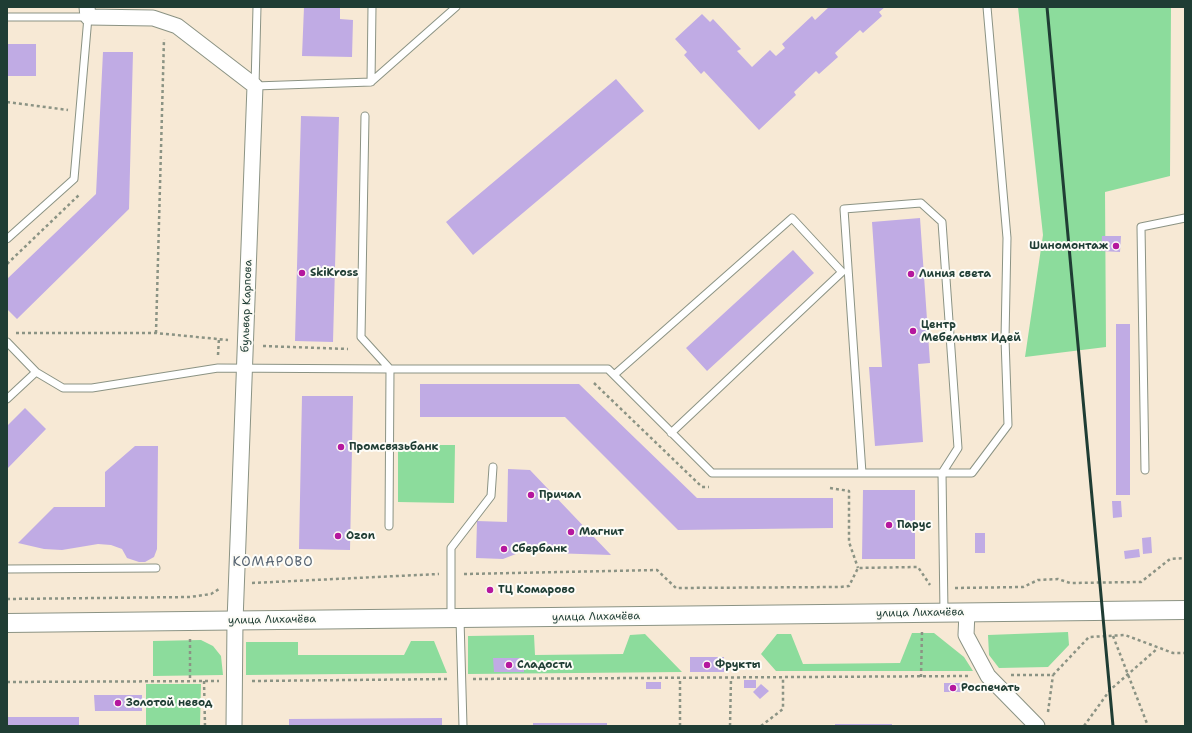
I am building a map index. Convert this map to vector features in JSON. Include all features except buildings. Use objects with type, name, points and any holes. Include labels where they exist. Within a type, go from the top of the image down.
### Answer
[{"type":"street","points":[[88,12],[153,18],[177,26],[255,86]]},
{"type":"street","name":"бульвар Карпова","points":[[234,726],[235,621],[255,86]]},
{"type":"street","name":"улица Лихачёва","points":[[7,623],[1185,610]]},
{"type":"street","points":[[967,612],[966,635],[988,676],[1042,721]]},
{"type":"lane","points":[[257,7],[255,86],[371,82],[456,7]]},
{"type":"lane","points":[[371,82],[372,7]]},
{"type":"lane","points":[[7,342],[36,372],[63,388],[92,388],[218,368],[608,369],[712,473],[972,473],[1008,425],[1005,338],[1007,238],[987,7]]},
{"type":"lane","points":[[7,17],[88,12],[74,179],[7,238]]},
{"type":"lane","points":[[366,116],[360,337],[390,369],[389,526]]},
{"type":"lane","points":[[862,473],[844,209],[921,203],[942,222],[958,448],[942,473],[944,613]]},
{"type":"lane","points":[[614,375],[792,218],[842,272],[671,433]]},
{"type":"lane","points":[[1145,470],[1142,227],[1185,218]]},
{"type":"lane","points":[[7,399],[36,372]]},
{"type":"lane","points":[[463,726],[451,548],[491,496],[493,467]]},
{"type":"lane","points":[[7,569],[156,568]]},
{"type":"path","points":[[153,18],[164,38],[156,333]]},
{"type":"path","points":[[7,102],[80,112]]},
{"type":"path","points":[[7,264],[80,194]]},
{"type":"path","points":[[12,333],[156,333],[219,338],[267,346],[348,349]]},
{"type":"path","points":[[592,381],[702,487],[710,487]]},
{"type":"path","points":[[477,574],[657,570],[676,588],[840,588],[849,586],[858,568],[849,542],[849,491],[824,488]]},
{"type":"path","points":[[858,568],[918,567],[930,585],[960,588],[1023,588],[1038,580],[1058,579],[1070,583],[1141,582],[1170,558],[1185,558]]},
{"type":"path","points":[[1042,721],[1053,675],[1089,637],[1125,635],[1173,653],[1185,653]]},
{"type":"path","points":[[1113,636],[1148,726]]},
{"type":"path","points":[[1084,726],[1110,690],[1158,648]]},
{"type":"path","points":[[7,682],[1053,675]]},
{"type":"path","points":[[680,678],[680,726]]},
{"type":"path","points":[[730,726],[731,678]]},
{"type":"path","points":[[761,726],[783,709],[783,678]]},
{"type":"path","points":[[204,681],[205,726]]},
{"type":"green space","points":[[1018,7],[1171,7],[1170,176],[1105,192],[1106,347],[1025,357],[1043,235]]},
{"type":"green space","points":[[398,445],[455,445],[454,503],[398,502]]},
{"type":"green space","points":[[1068,632],[1069,645],[1048,667],[999,668],[989,655],[988,635]]},
{"type":"green space","points":[[912,633],[934,633],[964,657],[973,671],[776,671],[761,654],[777,634],[791,634],[803,664],[900,663]]},
{"type":"green space","points":[[645,634],[682,672],[468,674],[468,636],[534,635],[535,655],[623,654],[630,635]]},
{"type":"green space","points":[[201,640],[213,646],[221,656],[223,675],[153,676],[153,641]]},
{"type":"green space","points":[[411,641],[434,641],[447,673],[246,675],[246,642],[298,642],[298,655],[404,655]]},
{"type":"green space","points":[[146,684],[201,684],[200,726],[146,726]]},
{"type":"railway","points":[[1047,7],[1113,726]]},
{"type":"place","name":"Шиномонтаж","points":[[1116,246]]},
{"type":"place","name":"SkiKross","points":[[302,273]]},
{"type":"place","name":"Линия света","points":[[911,274]]},
{"type":"place","name":"Центр Мебельных Идей","points":[[913,331]]},
{"type":"place","name":"Промсвязьбанк","points":[[341,447]]},
{"type":"place","name":"Причал","points":[[531,495]]},
{"type":"place","name":"Парус","points":[[889,525]]},
{"type":"place","name":"Магнит","points":[[571,532]]},
{"type":"place","name":"Ozon","points":[[338,536]]},
{"type":"place","name":"Сбербанк","points":[[504,549]]},
{"type":"place","name":"ТЦ Комарово","points":[[490,590]]},
{"type":"place","name":"Сладости","points":[[509,665]]},
{"type":"place","name":"Фрукты","points":[[707,665]]},
{"type":"place","name":"Роспечать","points":[[953,688]]},
{"type":"place","name":"Золотой невод","points":[[118,703]]},
{"type":"district","name":"КОМАРОВО","points":[[273,563]]}]
